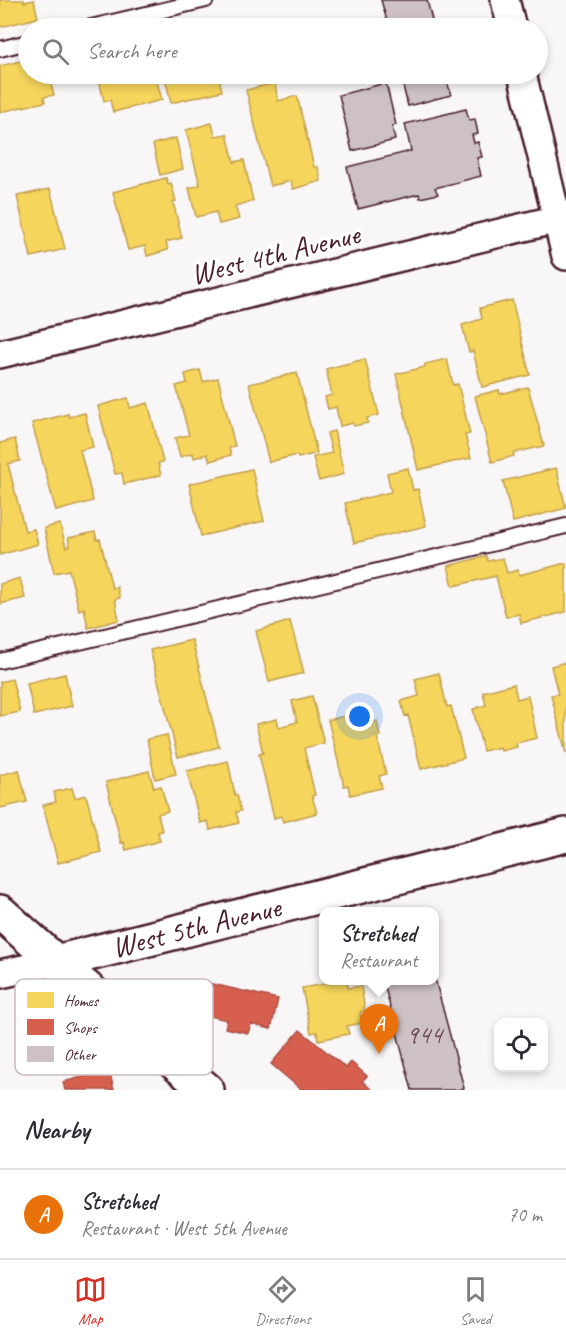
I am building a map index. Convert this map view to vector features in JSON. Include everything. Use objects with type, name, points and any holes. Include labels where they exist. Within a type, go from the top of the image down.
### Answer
[{"type":"street","points":[[505,0],[510,18]]},
{"type":"street","points":[[525,84],[562,218],[566,256]]},
{"type":"street","name":"West 4th Avenue","points":[[0,354],[562,218]]},
{"type":"street","name":"West 5th Avenue","points":[[0,974],[566,835]]},
{"type":"street","points":[[0,912],[76,979]]},
{"type":"street","points":[[189,1075],[207,1090]]},
{"type":"lane","points":[[130,18],[206,0]]},
{"type":"lane","points":[[0,49],[18,44]]},
{"type":"lane","points":[[0,662],[566,526]]},
{"type":"building: Homes","points":[[0,0],[24,0],[24,2],[34,0],[38,18],[18,18],[18,23],[0,27]]},
{"type":"building: Homes","points":[[18,62],[18,84],[51,84],[54,95],[44,97],[45,102],[0,112],[0,66]]},
{"type":"building: Homes","points":[[100,84],[158,84],[162,100],[113,112],[110,100],[104,101]]},
{"type":"building: Homes","points":[[166,84],[220,84],[222,91],[171,103]]},
{"type":"building: Homes","points":[[275,84],[278,101],[297,96],[314,167],[318,167],[321,181],[293,189],[291,181],[270,186],[246,90]]},
{"type":"building: Homes","points":[[212,123],[215,136],[227,134],[234,162],[244,160],[253,201],[235,206],[239,219],[219,224],[216,212],[196,217],[189,188],[200,185],[186,130]]},
{"type":"building: Homes","points":[[176,138],[183,169],[160,175],[153,144]]},
{"type":"building: Homes","points":[[166,178],[168,184],[171,183],[176,201],[173,202],[182,238],[166,242],[168,250],[147,256],[145,246],[128,250],[113,192]]},
{"type":"building: Homes","points":[[50,189],[65,249],[31,257],[17,196]]},
{"type":"building: Homes","points":[[512,300],[530,375],[482,387],[473,351],[469,352],[462,325],[482,319],[480,308]]},
{"type":"building: Homes","points":[[365,359],[379,415],[367,418],[368,423],[340,426],[336,407],[328,409],[325,397],[332,395],[326,369]]},
{"type":"building: Homes","points":[[447,359],[453,385],[458,384],[470,434],[465,435],[471,458],[418,470],[396,374]]},
{"type":"building: Homes","points":[[200,370],[203,382],[218,378],[235,446],[229,448],[231,455],[210,461],[207,454],[194,458],[193,453],[180,457],[175,438],[189,435],[176,386],[187,383],[185,374]]},
{"type":"building: Homes","points":[[297,373],[317,453],[269,462],[249,384]]},
{"type":"building: Homes","points":[[528,387],[544,446],[513,453],[514,456],[492,462],[475,396],[499,390],[500,394]]},
{"type":"building: Homes","points":[[128,398],[130,408],[148,403],[163,462],[158,463],[161,475],[124,484],[122,473],[115,474],[98,406]]},
{"type":"building: Homes","points":[[85,413],[93,447],[80,450],[93,501],[56,511],[32,423],[68,414],[69,417]]},
{"type":"building: Homes","points":[[334,431],[344,474],[319,481],[313,457],[332,453],[327,433]]},
{"type":"building: Homes","points":[[15,439],[20,461],[8,464],[25,531],[34,529],[38,544],[0,555],[0,443]]},
{"type":"building: Homes","points":[[408,468],[413,490],[418,489],[426,526],[354,543],[345,503],[391,492],[387,473]]},
{"type":"building: Homes","points":[[556,468],[566,508],[513,522],[503,481]]},
{"type":"building: Homes","points":[[252,469],[264,521],[201,536],[189,484]]},
{"type":"building: Homes","points":[[60,524],[66,547],[70,546],[68,538],[95,532],[97,540],[100,539],[112,588],[117,587],[120,598],[115,599],[119,620],[88,628],[84,608],[79,610],[69,570],[54,573],[44,528]]},
{"type":"building: Homes","points":[[486,556],[488,561],[503,558],[507,573],[518,570],[519,575],[566,563],[566,612],[521,623],[519,614],[506,617],[496,576],[453,586],[448,566]]},
{"type":"building: Homes","points":[[20,578],[25,598],[0,604],[0,584]]},
{"type":"building: Homes","points":[[290,621],[304,673],[269,682],[256,631]]},
{"type":"building: Homes","points":[[192,640],[219,747],[178,757],[150,650]]},
{"type":"building: Homes","points":[[566,662],[566,753],[551,695],[558,694],[551,666]]},
{"type":"building: Homes","points":[[439,673],[447,707],[451,706],[464,758],[421,769],[408,715],[405,716],[401,701],[419,696],[415,679]]},
{"type":"building: Homes","points":[[65,674],[72,706],[34,715],[27,683]]},
{"type":"building: Homes","points":[[12,679],[20,712],[0,716],[0,682]]},
{"type":"building: Homes","points":[[514,684],[517,699],[528,696],[537,738],[516,743],[517,747],[501,751],[500,747],[483,751],[473,709],[486,705],[483,692]]},
{"type":"building: Homes","points":[[312,696],[324,743],[304,748],[317,813],[283,822],[281,816],[274,818],[259,754],[263,753],[256,724],[277,719],[279,727],[297,722],[292,701]]},
{"type":"building: Homes","points":[[370,710],[373,722],[377,721],[380,736],[377,737],[386,774],[379,776],[382,788],[350,795],[348,785],[344,786],[328,720]]},
{"type":"building: Homes","points":[[167,735],[176,774],[155,779],[147,739]]},
{"type":"building: Homes","points":[[228,761],[241,811],[236,812],[239,823],[210,830],[208,821],[200,823],[187,771]]},
{"type":"building: Homes","points":[[19,770],[27,802],[0,808],[0,775]]},
{"type":"building: Homes","points":[[149,771],[154,788],[161,786],[168,811],[158,814],[162,831],[158,832],[160,841],[126,850],[124,842],[121,843],[106,782]]},
{"type":"building: Homes","points":[[72,788],[75,798],[86,795],[101,852],[58,863],[43,805],[56,802],[54,792]]},
{"type":"building: Homes","points":[[319,985],[348,985],[348,988],[361,986],[365,1011],[360,1012],[362,1023],[347,1026],[349,1034],[318,1040],[317,1032],[311,1033],[302,988]]},
{"type":"building: Shops","points":[[213,984],[278,999],[271,1029],[251,1024],[248,1033],[225,1028],[227,1020],[213,1017]]},
{"type":"building: Shops","points":[[300,1030],[346,1068],[351,1062],[367,1076],[362,1081],[372,1090],[302,1090],[271,1064]]},
{"type":"building: Shops","points":[[90,1075],[110,1075],[114,1090],[65,1090],[63,1082]]},
{"type":"building: Other","points":[[381,0],[427,0],[432,18],[386,18]]},
{"type":"building: Other","points":[[386,84],[396,125],[392,126],[395,140],[352,151],[339,95]]},
{"type":"building: Other","points":[[402,84],[448,84],[451,95],[408,106]]},
{"type":"building: Other","points":[[466,109],[469,120],[475,119],[478,134],[472,135],[474,143],[478,142],[482,157],[477,158],[481,176],[435,188],[438,194],[420,198],[419,194],[358,209],[347,167],[411,151],[405,124]]},
{"type":"building: Other","points":[[384,985],[437,985],[464,1088],[412,1090]]},
{"type":"place","name":"Stretched","points":[[379,1054]]}]
